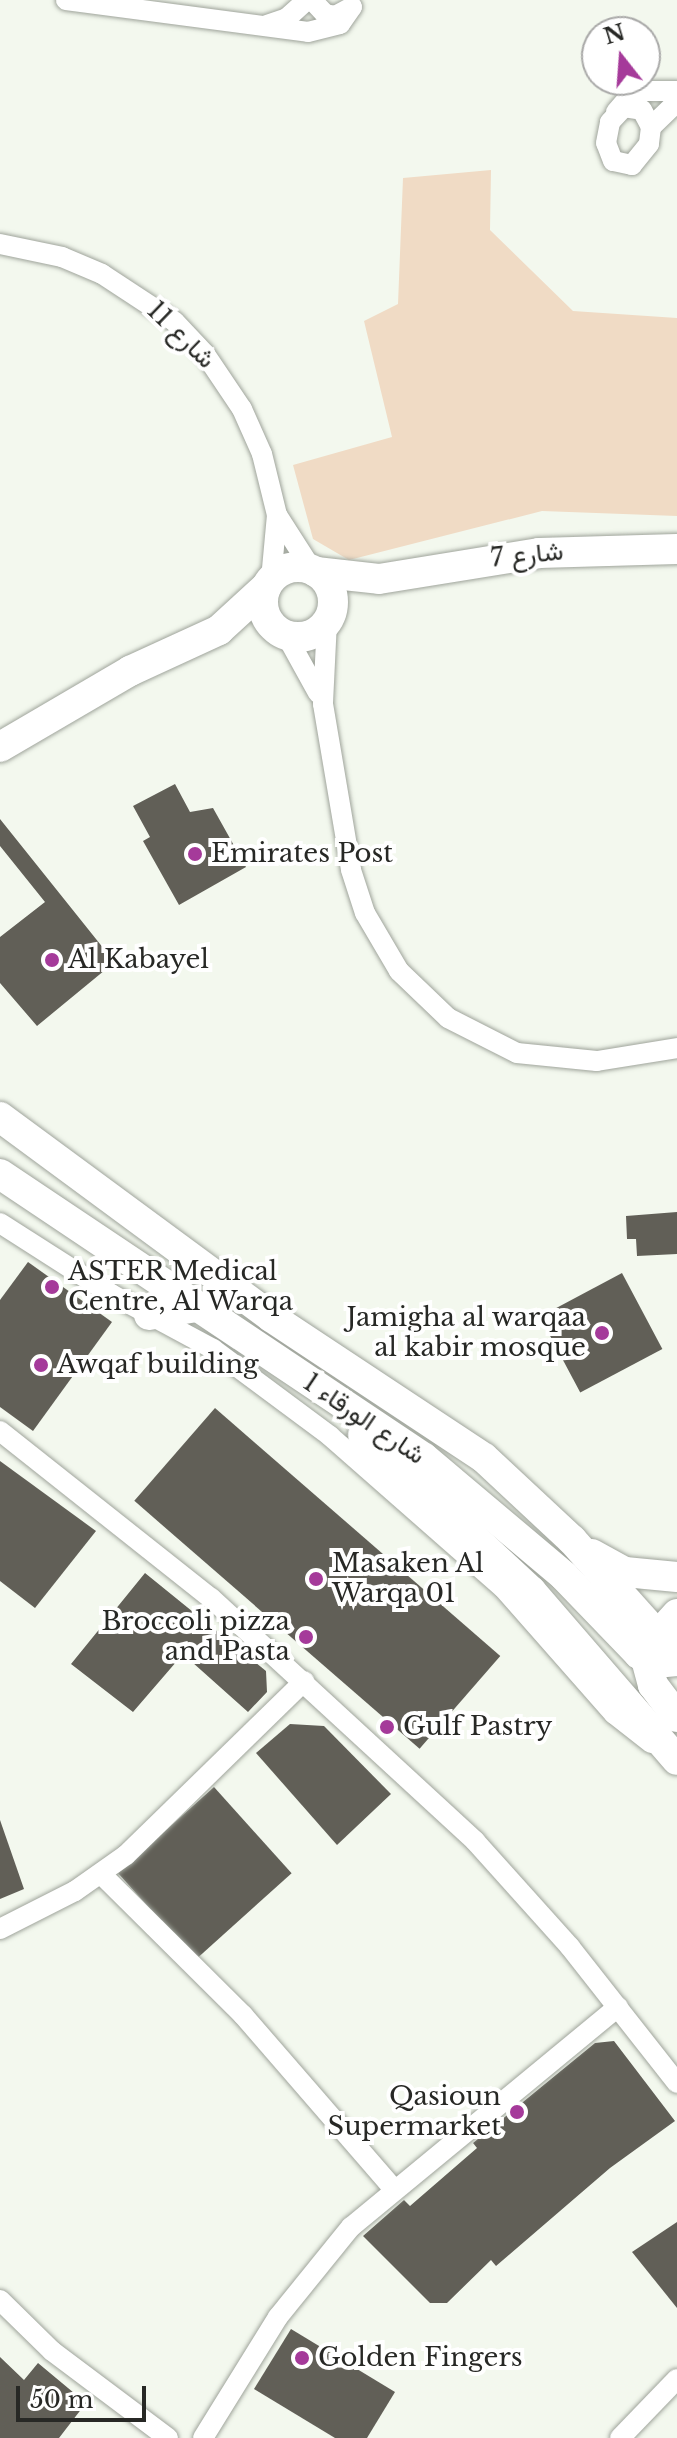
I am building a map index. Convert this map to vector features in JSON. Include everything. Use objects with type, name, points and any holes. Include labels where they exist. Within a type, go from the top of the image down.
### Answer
[{"type":"street","points":[[66,0],[320,31],[340,24],[354,3]]},
{"type":"street","points":[[267,25],[287,18],[310,0],[325,14],[335,16],[354,3]]},
{"type":"street","points":[[677,91],[634,91],[616,113],[606,143],[613,161],[622,165],[640,160],[651,127],[677,102]]},
{"type":"street","points":[[616,113],[624,107],[642,110],[651,127]]},
{"type":"street","name":"شارع 11","points":[[0,244],[62,257],[102,274],[175,322],[219,371],[242,409],[262,454],[277,515],[314,571]]},
{"type":"street","name":"شارع 11","points":[[269,583],[277,515]]},
{"type":"street","name":"شارع 7","points":[[314,571],[379,579],[526,554],[677,549]]},
{"type":"street","points":[[0,747],[130,671],[219,630],[286,569],[314,571],[331,592],[323,704],[357,891],[380,943],[414,988],[467,1030],[517,1053],[597,1061],[677,1048]]},
{"type":"street","name":"شارع 7","points":[[328,619],[379,579]]},
{"type":"street","points":[[269,583],[265,614],[285,634],[323,704]]},
{"type":"street","points":[[219,630],[305,636],[328,619]]},
{"type":"street","name":"شارع الورقاء 1","points":[[0,1117],[271,1317],[484,1458],[572,1540],[664,1653],[671,1700]]},
{"type":"street","name":"شارع الورقاء 1","points":[[0,1174],[415,1452],[664,1653]]},
{"type":"street","points":[[0,1223],[149,1315],[213,1349],[330,1436],[503,1588],[623,1724],[674,1756]]},
{"type":"street","points":[[149,1315],[196,1307]]},
{"type":"street","points":[[297,1375],[510,1570],[674,1756]]},
{"type":"street","points":[[0,1431],[114,1517],[304,1681],[475,1841],[618,2007],[677,2083]]},
{"type":"street","points":[[572,1540],[625,1572],[677,1577]]},
{"type":"street","points":[[664,1653],[677,1614]]},
{"type":"street","points":[[0,1929],[101,1874],[150,1834],[304,1681]]},
{"type":"street","points":[[101,1874],[243,2015],[393,2188]]},
{"type":"street","points":[[203,2438],[313,2271],[393,2188],[618,2007]]},
{"type":"street","points":[[0,2300],[52,2351],[168,2438]]},
{"type":"street","points":[[620,2438],[677,2379]]},
{"type":"shaded area","points":[[491,170],[490,230],[573,311],[677,318],[677,516],[542,511],[349,560],[313,539],[293,465],[392,437],[364,321],[398,304],[403,178]]},
{"type":"building","name":"Emirates Post","points":[[175,784],[190,812],[213,808],[246,867],[179,905],[143,841],[150,837],[133,806]]},
{"type":"building","name":"Al Kabayel","points":[[0,819],[104,949],[105,970],[37,1026],[0,983],[0,937],[45,902],[0,846]]},
{"type":"building","points":[[677,1212],[677,1254],[637,1256],[636,1239],[627,1239],[626,1216]]},
{"type":"building","name":"Awqaf building","points":[[28,1262],[112,1322],[33,1431],[0,1407],[0,1300]]},
{"type":"building","name":"Jamigha al warqaa al kabir mosque","points":[[622,1273],[662,1349],[580,1393],[540,1317]]},
{"type":"building","name":"Masaken Al Warqa 01","points":[[215,1408],[500,1656],[420,1749],[134,1501]]},
{"type":"building","points":[[0,1461],[96,1531],[35,1608],[0,1581]]},
{"type":"building","points":[[145,1573],[266,1671],[267,1692],[248,1712],[183,1654],[133,1712],[71,1664]]},
{"type":"building","points":[[290,1724],[324,1726],[391,1794],[337,1845],[256,1753]]},
{"type":"building","points":[[214,1787],[292,1873],[196,1960],[118,1873]]},
{"type":"building","points":[[0,1820],[24,1889],[0,1899]]},
{"type":"building","points":[[614,2041],[675,2121],[610,2168],[496,2266],[491,2260],[447,2303],[430,2303],[363,2236],[404,2200],[410,2206],[477,2148],[473,2143],[595,2043]]},
{"type":"building","points":[[677,2222],[677,2308],[632,2252]]},
{"type":"building","points":[[291,2329],[395,2392],[367,2438],[335,2438],[254,2389]]},
{"type":"building","points":[[0,2357],[24,2380],[38,2363],[86,2403],[59,2438],[0,2438]]},
{"type":"place","name":"Emirates Post","points":[[195,854]]},
{"type":"place","name":"Al Kabayel","points":[[52,960]]},
{"type":"place","name":"ASTER Medical Centre, Al Warqa","points":[[52,1287]]},
{"type":"place","name":"Jamigha al warqaa al kabir mosque","points":[[602,1333]]},
{"type":"place","name":"Awqaf building","points":[[41,1365]]},
{"type":"place","name":"Masaken Al Warqa 01","points":[[316,1579]]},
{"type":"place","name":"Broccoli pizza and Pasta","points":[[306,1637]]},
{"type":"place","name":"Gulf Pastry","points":[[387,1727]]},
{"type":"place","name":"Qasioun Supermarket","points":[[517,2112]]},
{"type":"place","name":"Golden Fingers","points":[[302,2358]]}]
